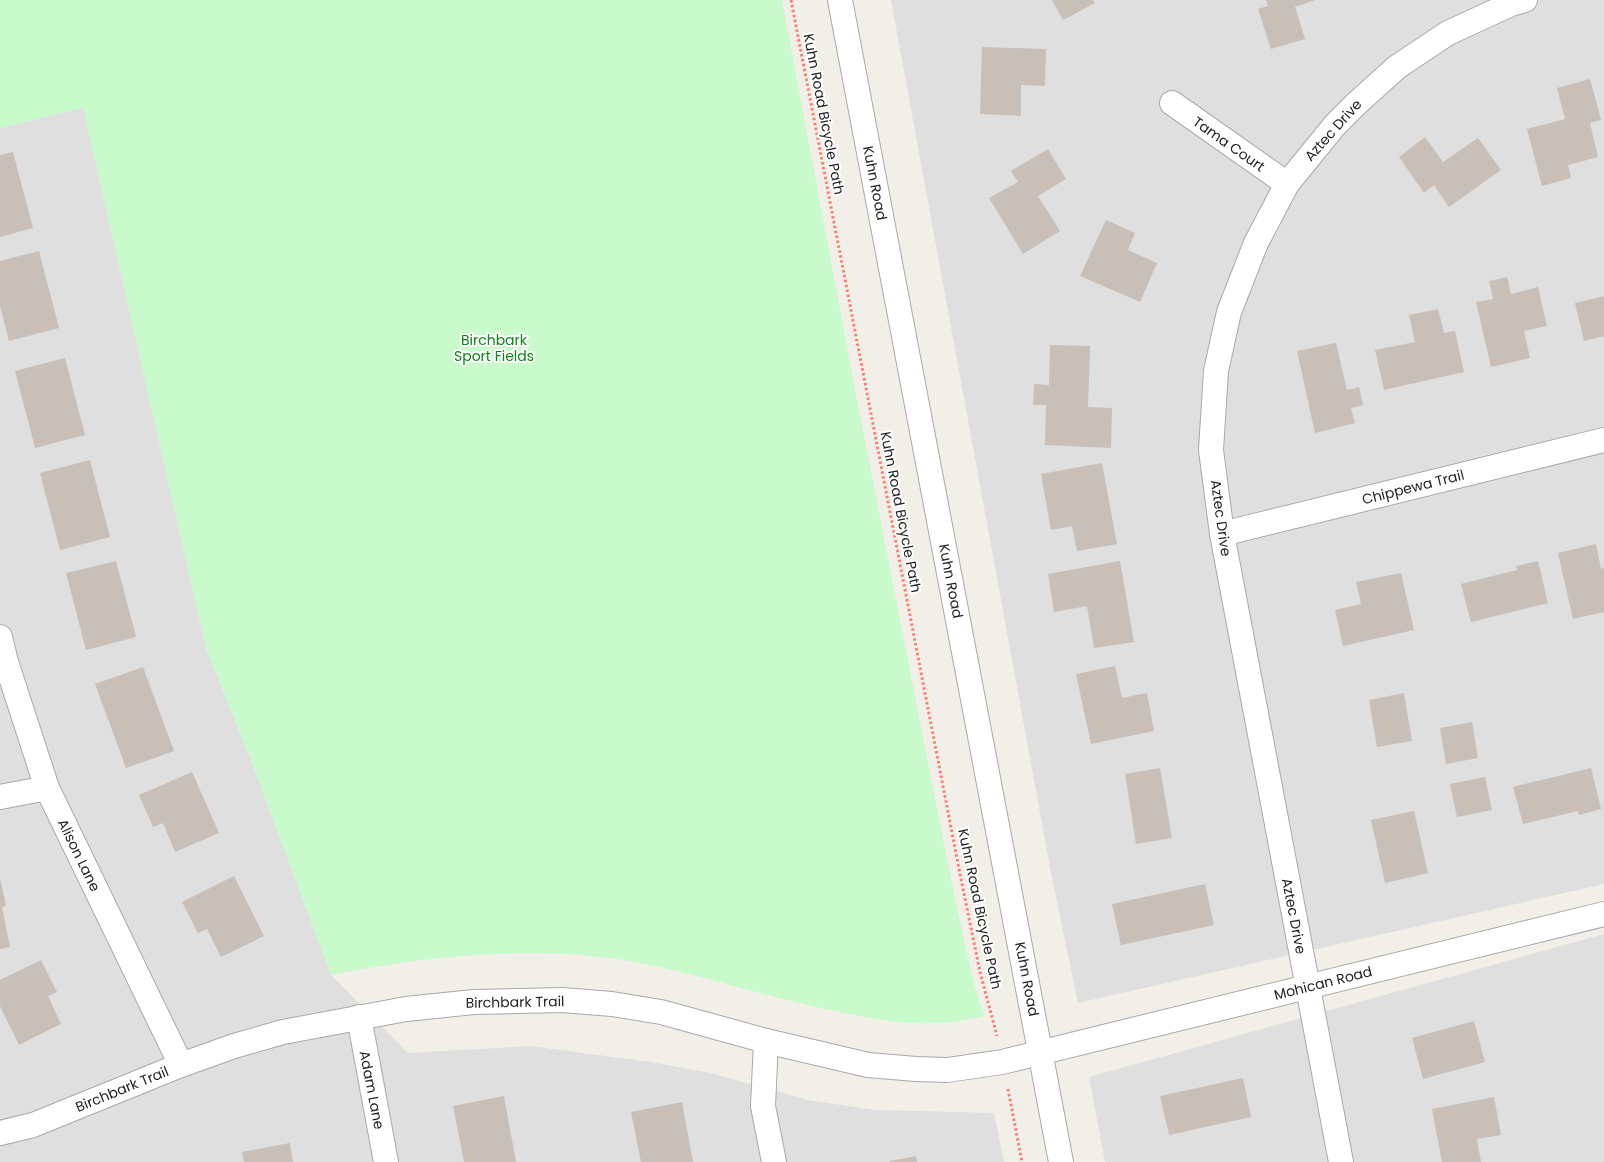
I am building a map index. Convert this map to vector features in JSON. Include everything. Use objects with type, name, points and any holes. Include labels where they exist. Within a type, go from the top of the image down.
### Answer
[{"type":"street","name":"Kuhn Road","points":[[840,0],[1061,1162]]},
{"type":"street","name":"Aztec Drive","points":[[1341,1162],[1222,534],[1211,450],[1216,370],[1229,312],[1256,243],[1286,184],[1348,112],[1398,67],[1448,34],[1511,4],[1525,0]]},
{"type":"street","name":"Tama Court","points":[[1172,103],[1286,184]]},
{"type":"street","name":"Chippewa Trail","points":[[1222,534],[1604,440]]},
{"type":"street","name":"Alison Lane","points":[[0,637],[6,662],[47,788],[181,1065]]},
{"type":"street","points":[[0,798],[47,788]]},
{"type":"street","name":"Mohican Road","points":[[1041,1052],[1604,914]]},
{"type":"street","name":"Birchbark Trail","points":[[0,1133],[34,1125],[181,1065],[234,1046],[283,1032],[406,1009],[474,1002],[562,1000],[612,1004],[661,1012],[766,1041],[868,1065],[948,1070],[1002,1062],[1041,1052]]},
{"type":"street","name":"Adam Lane","points":[[358,1017],[386,1162]]},
{"type":"street","points":[[766,1041],[763,1106],[774,1162]]},
{"type":"path","name":"Kuhn Road Bicycle Path","points":[[791,0],[960,874],[980,972],[995,1027]]},
{"type":"path","points":[[1008,1090],[1022,1162]]},
{"type":"shaded area","points":[[891,0],[1604,0],[1604,884],[1078,1003],[1052,878]]},
{"type":"shaded area","points":[[83,107],[206,648],[252,763],[331,975],[408,1053],[530,1046],[651,1062],[710,1073],[808,1100],[875,1110],[994,1113],[1004,1162],[0,1162],[0,128]]},
{"type":"shaded area","points":[[1604,934],[1604,1162],[1105,1162],[1089,1077]]},
{"type":"green space","name":"Birchbark Sport Fields","points":[[0,0],[782,0],[856,395],[951,880],[972,976],[984,1016],[946,1023],[891,1021],[854,1015],[783,999],[655,966],[593,956],[518,953],[480,955],[404,963],[331,975],[252,763],[206,648],[83,108],[0,128]]},
{"type":"building","points":[[1052,0],[1093,0],[1095,3],[1063,20]]},
{"type":"building","points":[[1266,0],[1315,0],[1295,7],[1305,39],[1271,49],[1258,9],[1268,6]]},
{"type":"building","points":[[982,47],[1046,49],[1045,86],[1021,85],[1021,116],[980,114]]},
{"type":"building","points":[[1590,79],[1601,120],[1590,123],[1598,157],[1568,165],[1571,178],[1542,186],[1527,129],[1565,119],[1557,88]]},
{"type":"building","points":[[1425,137],[1443,162],[1478,138],[1501,170],[1449,207],[1434,185],[1424,193],[1399,157]]},
{"type":"building","points":[[1048,149],[1066,179],[1038,196],[1060,231],[1023,254],[989,198],[1018,182],[1011,171]]},
{"type":"building","points":[[13,152],[33,228],[0,237],[0,155]]},
{"type":"building","points":[[1106,220],[1135,233],[1128,250],[1157,263],[1140,302],[1080,276]]},
{"type":"building","points":[[39,251],[59,328],[9,341],[0,306],[0,261]]},
{"type":"building","points":[[1507,277],[1511,294],[1538,287],[1547,326],[1524,331],[1530,358],[1491,367],[1476,302],[1493,299],[1489,281]]},
{"type":"building","points":[[1604,296],[1604,336],[1584,341],[1575,303]]},
{"type":"building","points":[[1438,309],[1444,333],[1455,331],[1464,372],[1384,390],[1375,350],[1415,342],[1409,315]]},
{"type":"building","points":[[1336,343],[1347,390],[1359,387],[1363,405],[1351,408],[1355,423],[1315,433],[1297,351]]},
{"type":"building","points":[[1050,345],[1090,346],[1088,407],[1112,408],[1111,448],[1045,445],[1046,405],[1033,405],[1034,384],[1049,385]]},
{"type":"building","points":[[65,358],[85,435],[35,448],[15,371]]},
{"type":"building","points":[[90,460],[110,537],[60,550],[40,473]]},
{"type":"building","points":[[1102,463],[1117,544],[1077,551],[1072,526],[1051,530],[1041,474]]},
{"type":"building","points":[[1596,544],[1601,569],[1604,568],[1604,612],[1573,619],[1558,553]]},
{"type":"building","points":[[116,561],[136,637],[86,650],[66,573]]},
{"type":"building","points":[[1120,561],[1134,642],[1094,648],[1087,606],[1054,612],[1048,574]]},
{"type":"building","points":[[1538,561],[1548,603],[1471,622],[1461,584],[1517,570],[1516,566]]},
{"type":"building","points":[[1401,573],[1414,630],[1343,646],[1335,610],[1361,604],[1356,582]]},
{"type":"building","points":[[1115,666],[1122,698],[1147,693],[1154,731],[1091,744],[1076,674]]},
{"type":"building","points":[[143,667],[174,751],[126,768],[95,684]]},
{"type":"building","points":[[1404,693],[1412,741],[1377,747],[1369,700]]},
{"type":"building","points":[[1472,722],[1478,758],[1446,764],[1440,728]]},
{"type":"building","points":[[1160,768],[1172,838],[1136,844],[1125,774]]},
{"type":"building","points":[[1591,768],[1601,809],[1579,815],[1578,811],[1523,824],[1513,787]]},
{"type":"building","points":[[192,772],[219,833],[175,852],[163,823],[153,827],[139,795]]},
{"type":"building","points":[[1485,777],[1492,810],[1457,817],[1450,784]]},
{"type":"building","points":[[1414,811],[1428,873],[1385,883],[1371,820]]},
{"type":"building","points":[[234,876],[264,936],[221,957],[207,929],[198,933],[182,902]]},
{"type":"building","points":[[0,878],[6,906],[2,907],[10,947],[0,949]]},
{"type":"building","points":[[1205,884],[1214,925],[1121,945],[1112,904]]},
{"type":"building","points":[[41,960],[57,992],[48,996],[61,1024],[19,1045],[0,1006],[0,980]]},
{"type":"building","points":[[1474,1021],[1485,1062],[1423,1079],[1412,1038]]},
{"type":"building","points":[[1243,1078],[1251,1117],[1169,1135],[1160,1096]]},
{"type":"building","points":[[504,1096],[516,1162],[464,1162],[453,1106]]},
{"type":"building","points":[[1494,1097],[1501,1135],[1477,1139],[1481,1162],[1442,1162],[1432,1109]]},
{"type":"building","points":[[682,1102],[693,1162],[641,1162],[631,1112]]},
{"type":"building","points":[[290,1143],[293,1162],[244,1162],[242,1152]]},
{"type":"building","points":[[916,1156],[917,1162],[890,1162],[890,1161]]}]
